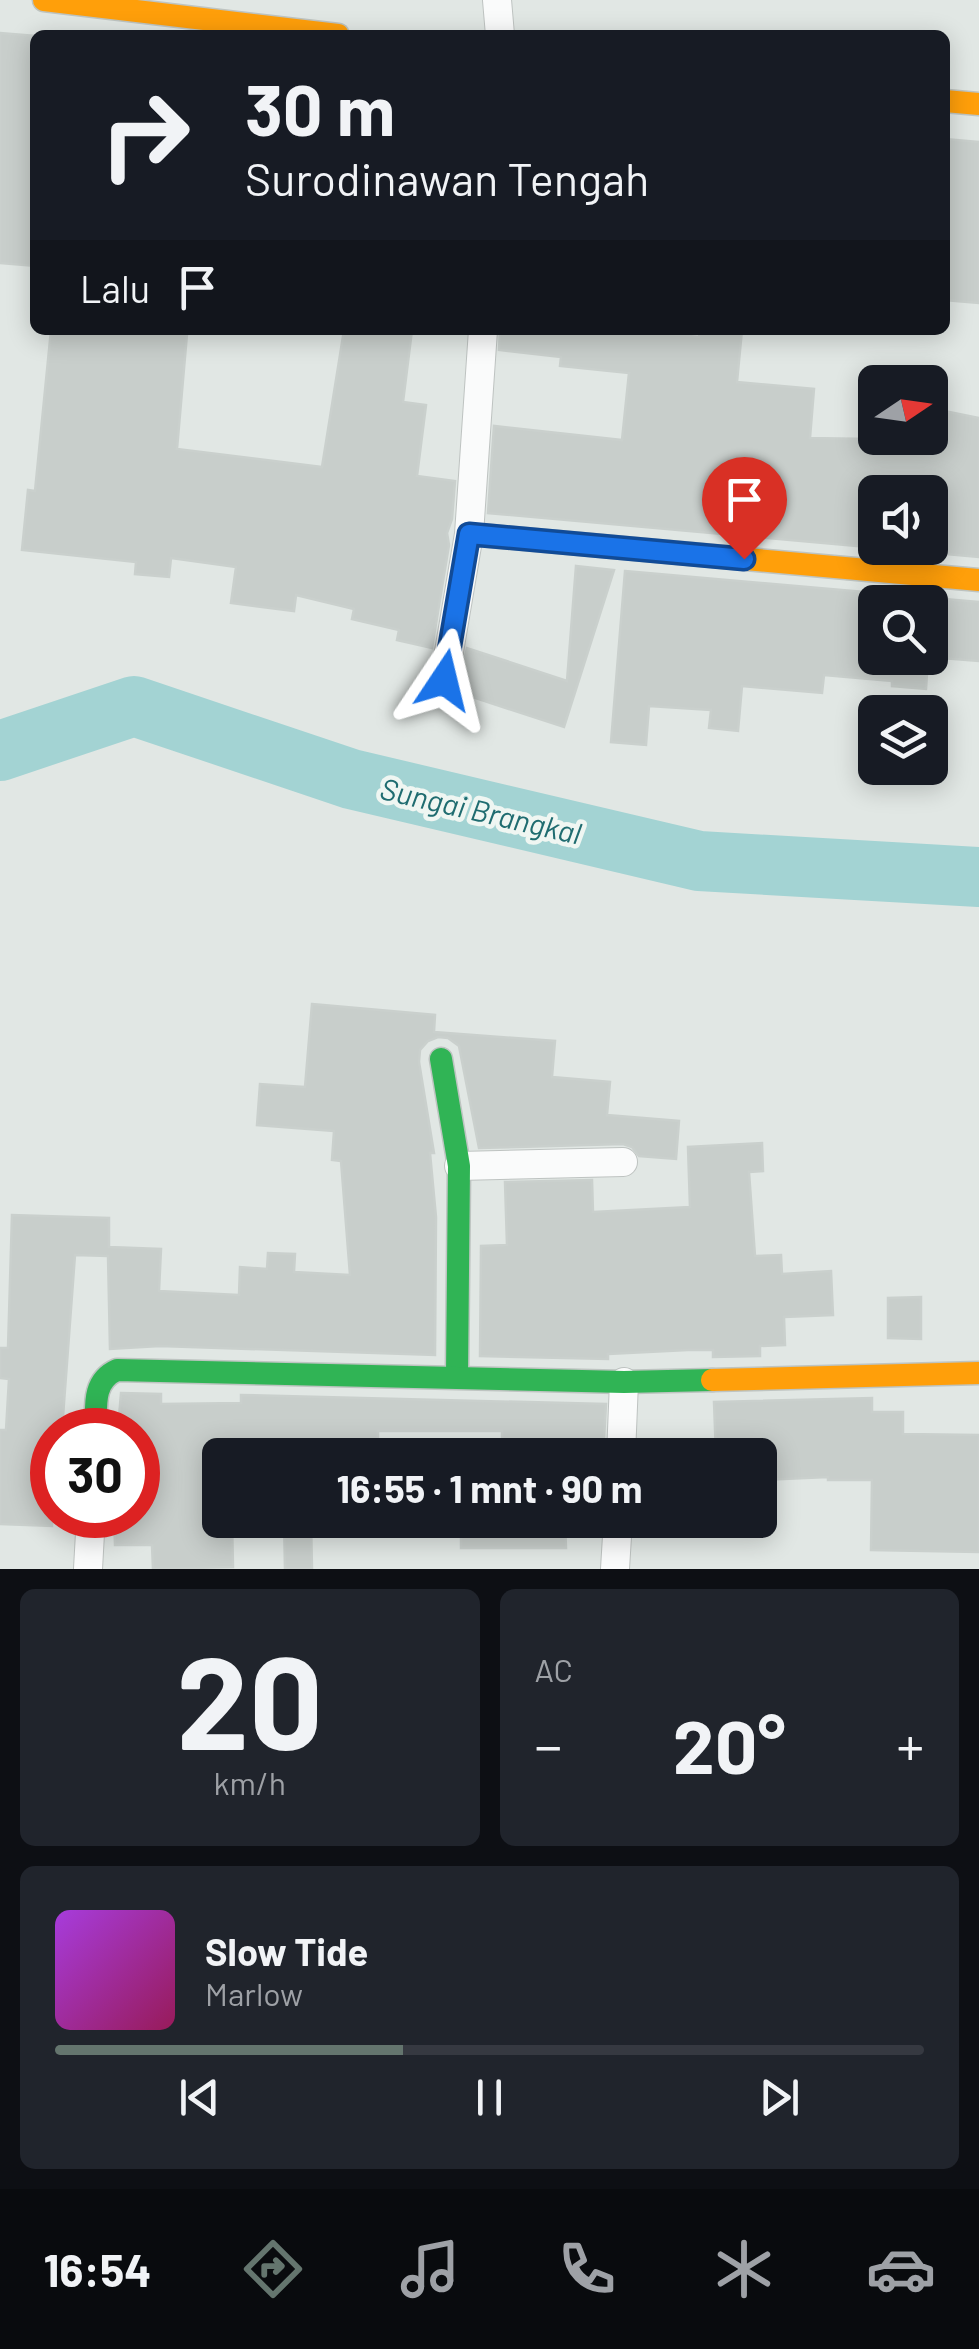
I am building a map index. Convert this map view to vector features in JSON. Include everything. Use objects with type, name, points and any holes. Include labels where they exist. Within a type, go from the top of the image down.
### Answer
[{"type":"street","points":[[44,0],[296,30]]},
{"type":"street","points":[[497,0],[500,30]]},
{"type":"street","points":[[950,101],[979,104]]},
{"type":"street","points":[[444,680],[469,534],[483,335]]},
{"type":"street","points":[[469,534],[979,580]]},
{"type":"street","points":[[440,1059],[459,1166],[457,1376]]},
{"type":"street","points":[[459,1166],[624,1162]]},
{"type":"street","points":[[97,1408],[98,1381],[105,1373],[116,1370],[624,1382],[979,1373]]},
{"type":"street","points":[[621,1438],[624,1382]]},
{"type":"street","points":[[88,1569],[90,1538]]},
{"type":"street","points":[[615,1569],[617,1538]]},
{"type":"building","points":[[0,33],[30,36],[30,266],[0,263]]},
{"type":"building","points":[[950,139],[979,142],[979,303],[950,300]]},
{"type":"building","points":[[51,335],[187,335],[177,449],[322,467],[343,335],[411,335],[403,402],[426,405],[417,476],[455,481],[432,648],[397,640],[399,630],[352,619],[354,609],[296,595],[294,611],[231,603],[236,567],[171,558],[169,577],[135,574],[136,562],[22,550],[28,490],[35,491]]},
{"type":"building","points":[[500,335],[742,335],[737,382],[814,389],[810,438],[858,439],[858,455],[948,455],[948,412],[979,418],[979,557],[948,554],[948,475],[858,475],[858,546],[488,513],[494,426],[622,440],[629,373],[560,366],[561,357],[499,350]]},
{"type":"building","points":[[576,566],[614,570],[564,727],[457,692],[467,648],[567,681]]},
{"type":"building","points":[[625,571],[858,591],[858,675],[927,675],[926,689],[892,686],[892,681],[824,675],[822,693],[742,686],[738,731],[709,728],[711,710],[649,706],[646,745],[611,742]]},
{"type":"building","points":[[948,599],[979,602],[979,661],[948,658]]},
{"type":"building","points":[[312,1004],[435,1015],[434,1032],[555,1041],[552,1077],[610,1082],[607,1115],[679,1121],[676,1159],[639,1156],[623,1144],[479,1148],[459,1046],[448,1038],[428,1041],[420,1050],[419,1062],[434,1153],[430,1153],[436,1217],[435,1355],[160,1346],[110,1349],[108,1256],[75,1255],[64,1408],[30,1408],[30,1525],[0,1524],[0,1430],[6,1430],[9,1379],[0,1378],[0,1348],[8,1348],[12,1215],[109,1218],[109,1247],[161,1249],[159,1291],[239,1295],[240,1267],[267,1269],[268,1253],[295,1254],[294,1272],[350,1275],[341,1161],[332,1160],[334,1131],[257,1125],[260,1084],[305,1087]]},
{"type":"building","points":[[762,1143],[763,1171],[749,1172],[755,1256],[781,1255],[782,1274],[831,1271],[833,1315],[784,1317],[785,1345],[760,1346],[760,1356],[713,1357],[713,1350],[688,1350],[608,1354],[608,1359],[480,1356],[481,1246],[507,1245],[505,1182],[592,1180],[593,1212],[690,1207],[688,1147]]},
{"type":"building","points":[[921,1297],[921,1339],[888,1338],[888,1298]]},
{"type":"building","points":[[121,1393],[161,1394],[161,1404],[241,1403],[241,1395],[606,1404],[604,1438],[502,1438],[502,1431],[378,1431],[378,1438],[202,1438],[202,1538],[232,1538],[233,1567],[153,1569],[152,1545],[115,1545],[115,1538],[160,1538],[160,1408],[120,1408]]},
{"type":"building","points":[[872,1398],[872,1412],[903,1412],[903,1434],[979,1435],[979,1552],[871,1550],[872,1480],[777,1479],[777,1438],[715,1438],[714,1402]]},
{"type":"building","points":[[284,1538],[311,1538],[312,1569],[285,1569]]},
{"type":"building","points":[[461,1538],[566,1538],[566,1548],[461,1548]]},
{"type":"waterway","name":"Sungai Brangkal","points":[[0,751],[134,706],[351,779],[699,861],[979,877]]},
{"type":"traffic: fast","points":[[441,1059],[459,1166],[457,1375]]},
{"type":"traffic: fast","points":[[96,1408],[99,1388],[117,1370],[624,1382],[712,1380]]},
{"type":"traffic: slow","points":[[44,0],[296,30]]},
{"type":"traffic: slow","points":[[950,101],[979,104]]},
{"type":"traffic: slow","points":[[469,534],[979,580]]},
{"type":"traffic: slow","points":[[712,1380],[979,1373]]},
{"type":"route","points":[[444,680],[469,534],[744,559]]}]
